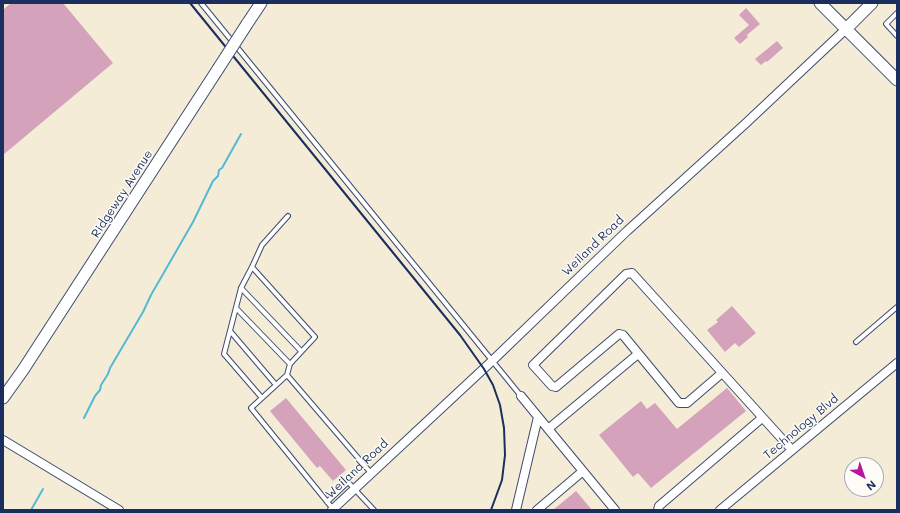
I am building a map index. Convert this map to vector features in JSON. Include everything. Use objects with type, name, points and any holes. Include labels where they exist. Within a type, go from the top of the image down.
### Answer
[{"type":"main road","name":"Ridgeway Avenue","points":[[3,398],[23,370],[261,3]]},
{"type":"main road","points":[[820,3],[897,80]]},
{"type":"main road","name":"Weiland Road","points":[[846,29],[872,3]]},
{"type":"street","name":"Weiland Road","points":[[333,510],[492,361],[627,231],[745,124],[846,29]]},
{"type":"street","points":[[722,373],[686,403],[682,404],[623,335],[618,334],[556,386],[552,386],[533,365],[626,274],[632,273],[792,450]]},
{"type":"street","points":[[548,429],[638,354]]},
{"type":"street","name":"Technology Blvd","points":[[720,510],[897,363]]},
{"type":"street","points":[[521,396],[615,510]]},
{"type":"street","points":[[516,510],[538,417]]},
{"type":"street","points":[[658,510],[659,506],[762,418]]},
{"type":"street","points":[[3,440],[119,510]]},
{"type":"street","points":[[537,510],[583,471]]},
{"type":"lane","points":[[201,3],[521,396]]},
{"type":"lane","points":[[897,13],[886,24],[897,36]]},
{"type":"lane","points":[[262,398],[224,354],[241,288],[262,245],[288,216]]},
{"type":"lane","points":[[252,267],[315,337],[290,364],[287,375],[251,408],[333,510]]},
{"type":"lane","points":[[241,288],[301,351]]},
{"type":"lane","points":[[856,342],[897,307]]},
{"type":"lane","points":[[236,308],[290,364]]},
{"type":"lane","points":[[230,331],[276,385]]},
{"type":"lane","points":[[287,375],[372,474]]},
{"type":"lane","points":[[327,502],[348,482],[374,510]]},
{"type":"building","points":[[11,3],[63,3],[113,63],[3,155],[3,10]]},
{"type":"building","points":[[746,8],[760,24],[747,35],[748,37],[740,44],[734,38],[749,25],[739,15]]},
{"type":"building","points":[[777,41],[783,48],[767,62],[766,61],[761,65],[755,59]]},
{"type":"building","points":[[732,306],[756,333],[739,347],[735,343],[725,352],[707,330],[718,322],[716,320]]},
{"type":"building","points":[[727,388],[746,411],[651,488],[638,473],[633,477],[599,435],[641,401],[647,409],[655,403],[677,429]]},
{"type":"building","points":[[286,398],[346,470],[333,481],[320,466],[317,468],[270,411]]},
{"type":"building","points":[[576,491],[592,510],[553,510]]},
{"type":"waterway","points":[[84,418],[95,396],[100,390],[110,368],[193,222],[213,181],[218,176],[219,170],[222,168],[241,134]]},
{"type":"waterway","points":[[31,510],[43,489]]},
{"type":"railway","points":[[190,3],[460,335],[484,369],[493,385],[500,405],[504,428],[505,455],[502,480],[491,510]]}]
